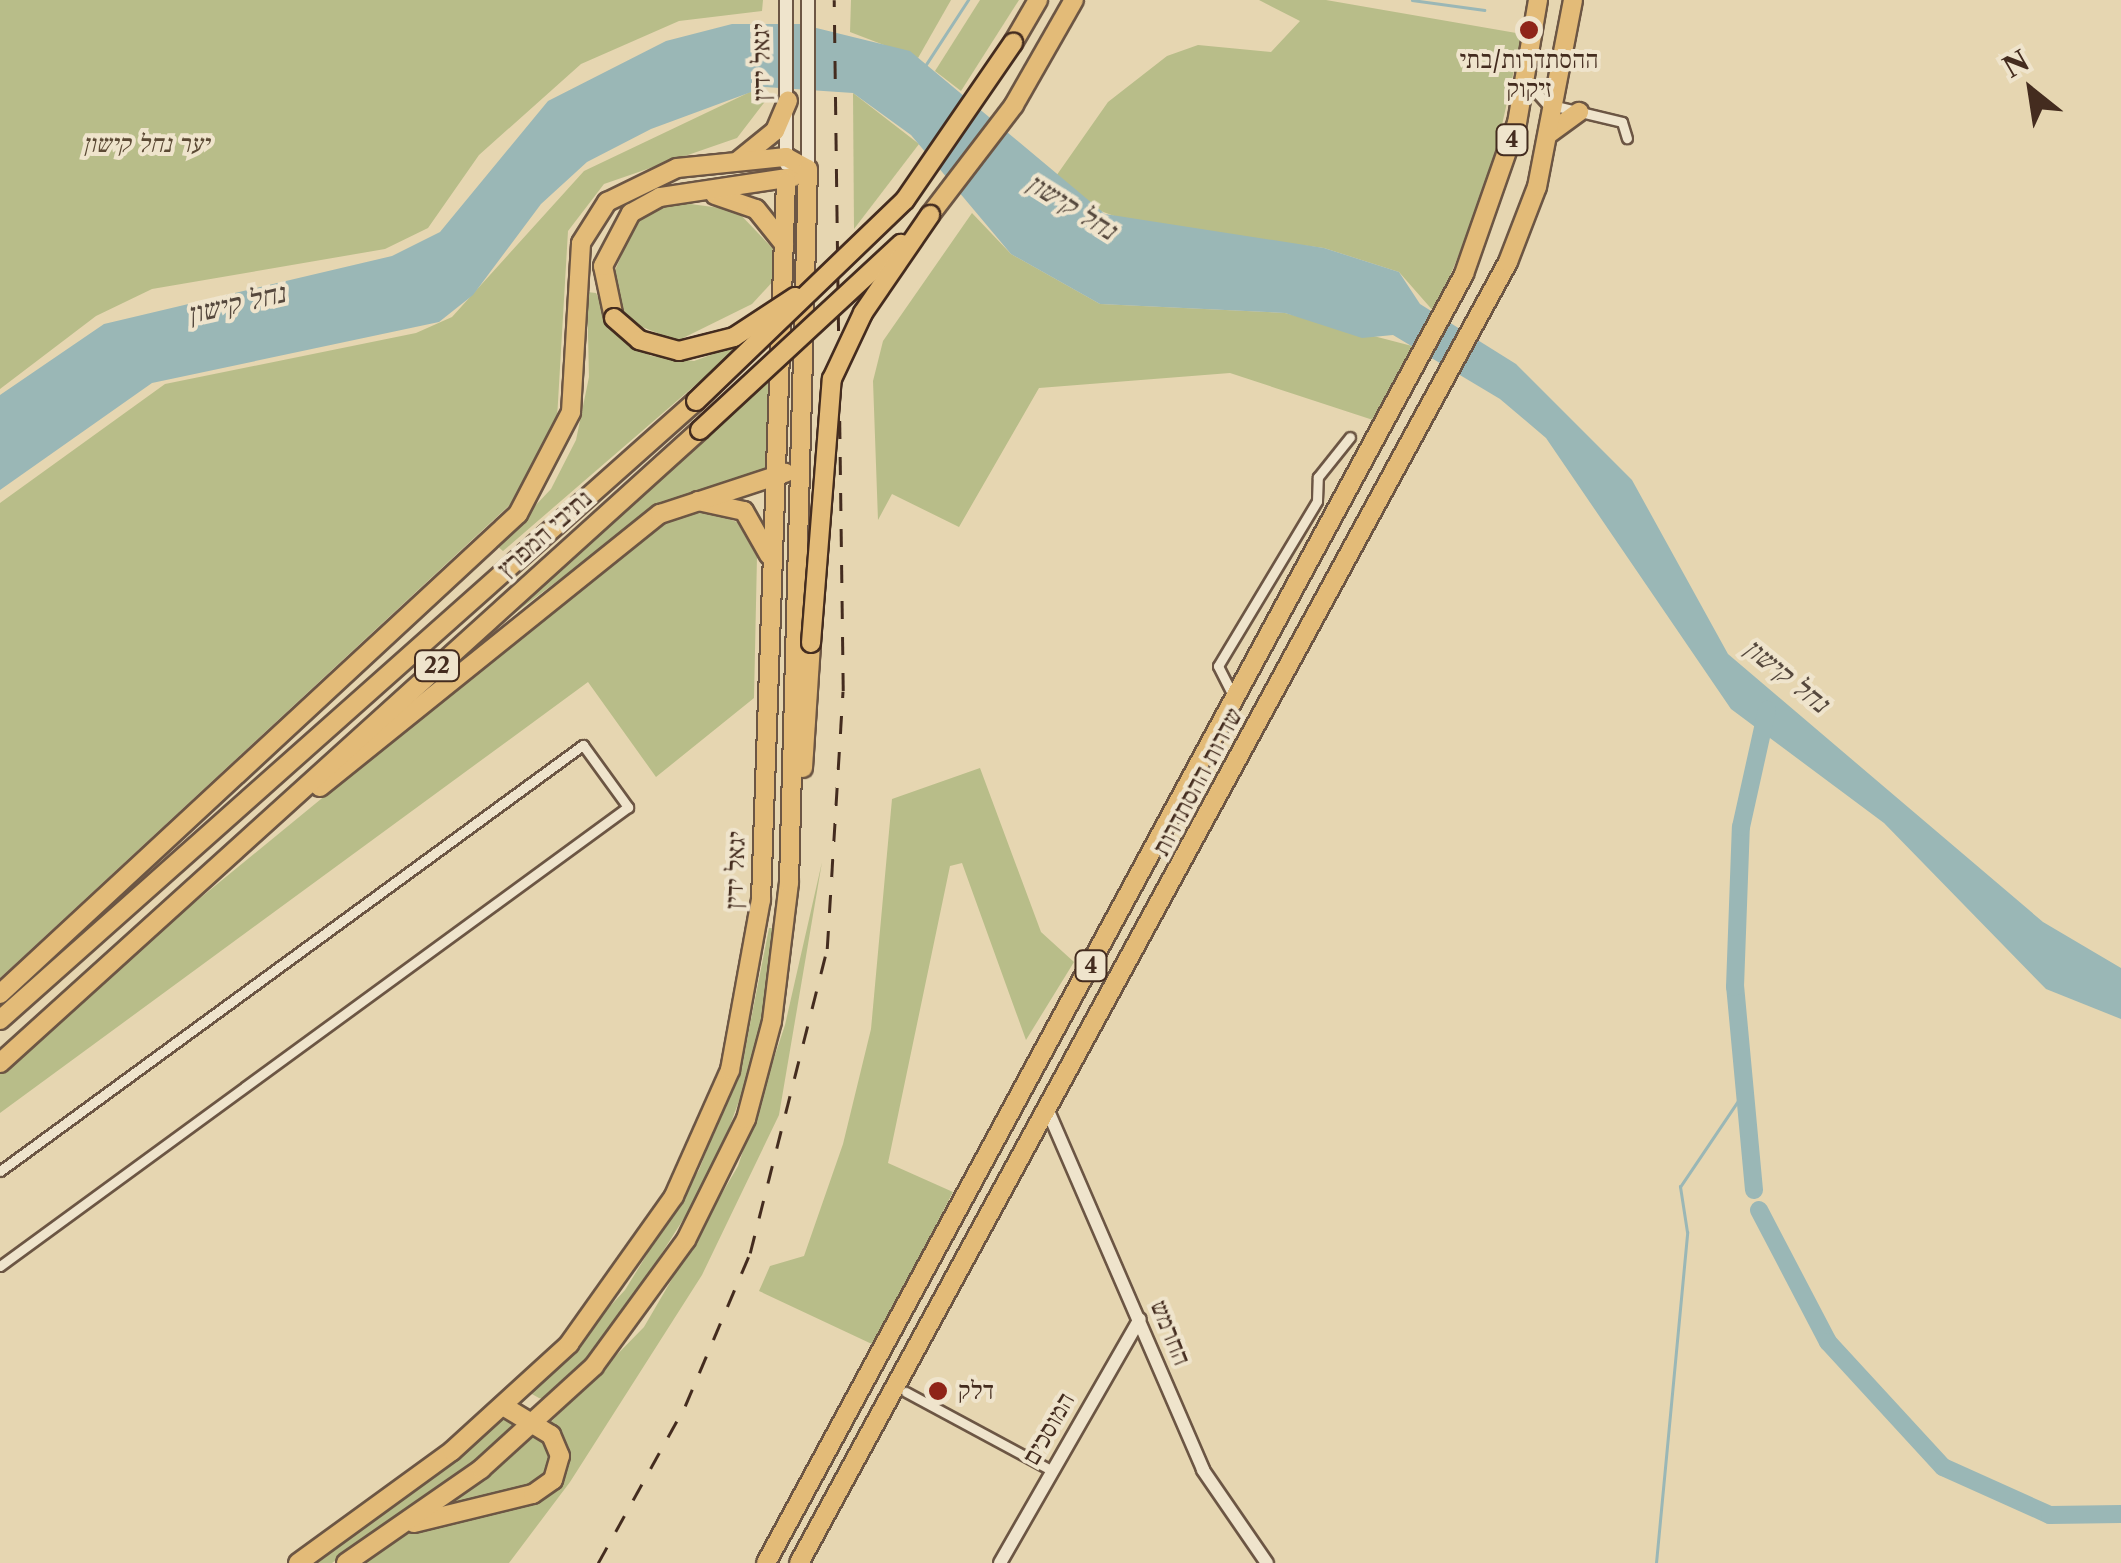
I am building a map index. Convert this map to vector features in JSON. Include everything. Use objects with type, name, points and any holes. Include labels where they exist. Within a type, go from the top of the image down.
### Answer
[{"type":"highway","name":"נתיבי המפרץ","points":[[0,1020],[696,401],[834,272],[915,188],[1038,0]]},
{"type":"highway","name":"נתיבי המפרץ","points":[[0,1063],[700,430],[930,215],[1041,59],[1074,0]]},
{"type":"highway","name":"שדרות ההסתדרות","points":[[766,1563],[1464,274],[1517,122],[1538,0]]},
{"type":"highway","name":"שדרות ההסתדרות","points":[[800,1563],[1492,294],[1550,133],[1573,0]]},
{"type":"highway","points":[[738,161],[775,131],[788,101]]},
{"type":"highway","points":[[1550,133],[1579,112]]},
{"type":"highway","points":[[91,914],[538,486],[571,412],[577,265],[590,220],[650,177],[738,161],[786,157],[808,170]]},
{"type":"highway","points":[[808,170],[786,181],[685,193],[645,203],[617,230],[602,266],[614,318],[660,349],[698,348],[734,337],[834,272]]},
{"type":"highway","name":"יגאל ידין","points":[[346,1563],[538,1420],[634,1317],[732,1154],[772,1021],[789,883],[808,170]]},
{"type":"highway","name":"יגאל ידין","points":[[298,1563],[506,1407],[634,1261],[702,1140],[740,1041],[760,914],[771,564],[787,253],[786,181]]},
{"type":"highway","points":[[685,193],[756,209],[787,253]]},
{"type":"highway","points":[[789,883],[832,379],[863,313],[930,215]]},
{"type":"highway","points":[[176,904],[678,504],[776,478],[802,464]]},
{"type":"highway","points":[[678,504],[711,500],[744,511],[771,564]]},
{"type":"highway","points":[[0,994],[91,914],[401,662]]},
{"type":"highway","points":[[390,1532],[548,1486],[560,1456],[538,1420],[506,1407]]},
{"type":"street","name":"יגאל ידין","points":[[786,2],[786,181]]},
{"type":"street","name":"יגאל ידין","points":[[808,3],[808,170]]},
{"type":"street","points":[[1525,78],[1555,106],[1622,122],[1627,138]]},
{"type":"street","points":[[1517,122],[1555,106]]},
{"type":"street","points":[[1218,666],[1317,501],[1318,477],[1350,438]]},
{"type":"street","points":[[1218,666],[1254,663]]},
{"type":"street","points":[[1218,666],[1232,704]]},
{"type":"street","points":[[0,1171],[582,744],[628,806],[0,1266]]},
{"type":"street","name":"החרמש","points":[[1048,1111],[1203,1470],[1268,1563]]},
{"type":"street","name":"המוסכים","points":[[1000,1563],[1140,1320]]},
{"type":"street","points":[[906,1392],[1051,1470]]},
{"type":"green space","name":"יער נחל קישון","points":[[0,0],[763,0],[762,11],[679,21],[581,64],[479,155],[428,228],[385,249],[152,289],[96,316],[0,389]]},
{"type":"green space","points":[[851,0],[951,0],[918,58],[850,32]]},
{"type":"green space","points":[[980,0],[1019,0],[961,91],[935,71]]},
{"type":"green space","points":[[1259,0],[1326,0],[1522,34],[1491,175],[1435,313],[1399,272],[1324,248],[1133,223],[1082,204],[1054,179],[1108,102],[1167,56],[1198,45],[1271,52],[1300,21]]},
{"type":"green space","points":[[750,92],[770,95],[737,138],[604,184],[568,231],[557,419],[515,500],[0,978],[0,503],[165,384],[416,333],[452,317],[584,171]]},
{"type":"green space","points":[[853,93],[919,144],[854,229]]},
{"type":"green space","points":[[675,202],[736,210],[779,255],[775,279],[752,304],[677,341],[630,322],[609,284],[637,220]]},
{"type":"green space","points":[[972,213],[1011,254],[1100,304],[1285,313],[1412,346],[1373,420],[1230,373],[1039,388],[959,527],[892,494],[878,520],[873,381],[883,341]]},
{"type":"green space","points":[[587,292],[596,293],[618,336],[651,356],[694,361],[744,343],[503,551],[497,546],[551,489],[576,440],[589,377]]},
{"type":"green space","points":[[772,376],[766,473],[653,509],[458,656]]},
{"type":"green space","points":[[709,512],[737,522],[757,557],[754,698],[656,777],[588,682],[0,1113],[0,1074],[138,949],[615,558],[677,516]]},
{"type":"green space","points":[[980,768],[1041,932],[1074,962],[1026,1040],[962,863],[950,866],[888,1163],[953,1192],[874,1345],[759,1291],[770,1266],[804,1256],[843,1144],[871,1029],[892,799]]},
{"type":"green space","points":[[822,862],[779,1115],[702,1275],[570,1482],[509,1563],[359,1563],[421,1526],[557,1485],[549,1424],[644,1327],[738,1166],[785,1025]]},
{"type":"green space","points":[[769,928],[777,928],[756,1055],[712,1174],[603,1346],[548,1400],[539,1398],[530,1393],[625,1290],[699,1170],[744,1055]]},
{"type":"green space","points":[[506,1416],[516,1426],[467,1469],[332,1563],[309,1563]]},
{"type":"green space","points":[[538,1430],[555,1456],[544,1485],[434,1509]]},
{"type":"water","name":"נחל קישון","points":[[732,24],[800,24],[910,51],[1105,214],[1324,248],[1399,272],[1420,304],[1516,364],[1632,480],[1728,654],[2043,922],[2121,968],[2121,1019],[2046,989],[1884,823],[1731,709],[1546,438],[1500,399],[1393,335],[1362,338],[1285,313],[1100,304],[1011,254],[911,135],[853,93],[765,87],[651,129],[587,162],[541,204],[473,295],[439,322],[152,383],[0,490],[0,395],[104,324],[392,256],[440,232],[548,101],[666,41]]},
{"type":"waterway","points":[[925,66],[968,0]]},
{"type":"waterway","points":[[1412,0],[1484,10]]},
{"type":"waterway","points":[[1754,1190],[1735,987],[1741,827],[1767,710]]},
{"type":"waterway","points":[[1656,1563],[1687,1232],[1680,1187],[1742,1095]]},
{"type":"waterway","points":[[1759,1210],[1828,1342],[1943,1467],[2050,1515],[2121,1514]]},
{"type":"railway","points":[[598,1563],[685,1406],[750,1253],[827,949],[843,691],[834,0]]},
{"type":"place","name":"ההסתדרות/בתי זיקוק","points":[[1529,30]]},
{"type":"place","name":"דלק","points":[[938,1391]]}]
